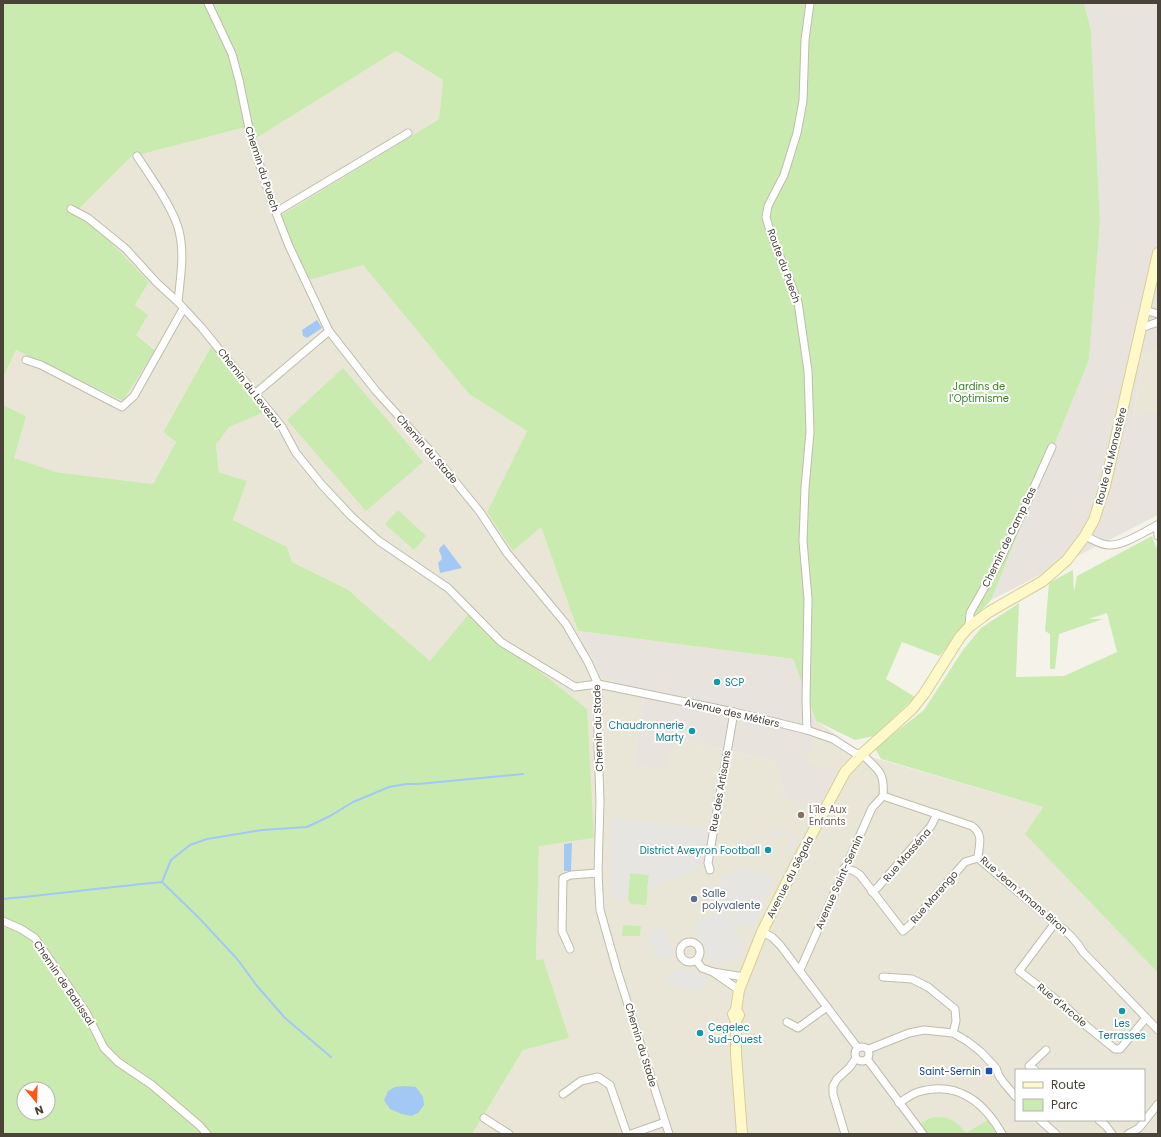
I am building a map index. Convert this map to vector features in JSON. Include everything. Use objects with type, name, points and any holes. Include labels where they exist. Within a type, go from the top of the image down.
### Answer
[{"type":"street","name":"Chemin du Puech","points":[[208,3],[232,54],[240,80],[251,138],[276,212],[289,246],[329,331]]},
{"type":"street","name":"Route du Puech","points":[[807,730],[806,699],[808,599],[803,541],[805,488],[810,432],[808,370],[798,302],[766,217],[768,206],[784,175],[797,133],[803,100],[805,40],[810,3]]},
{"type":"street","points":[[276,212],[408,133]]},
{"type":"street","points":[[137,156],[170,209],[177,222],[180,232],[182,255],[178,302]]},
{"type":"street","name":"Chemin du Levezou","points":[[71,209],[88,218],[126,249],[213,340],[282,427],[296,453],[322,485],[362,526],[379,541],[448,588],[501,642],[575,686]]},
{"type":"street","name":"Route du Monastère","points":[[862,754],[912,709],[924,694],[960,637],[969,627],[989,612],[1043,581],[1067,560],[1085,536],[1094,520],[1105,486],[1158,253]]},
{"type":"street","points":[[26,360],[41,365],[122,407],[134,396],[183,309]]},
{"type":"street","points":[[1145,310],[1158,314]]},
{"type":"street","points":[[1141,328],[1158,322]]},
{"type":"street","points":[[256,393],[329,331]]},
{"type":"street","name":"Chemin du Stade","points":[[329,331],[376,391],[432,453],[480,512],[507,554],[566,624],[588,662],[598,684],[600,801],[598,874],[600,910],[669,1134]]},
{"type":"street","name":"Chemin de Camp Bas","points":[[969,627],[970,613],[1000,560],[1052,447]]},
{"type":"street","points":[[1085,536],[1098,543],[1108,545],[1120,544],[1157,525],[1158,536]]},
{"type":"street","name":"Avenue des Métiers","points":[[575,686],[598,684],[734,712],[807,730],[833,739],[855,753],[862,754]]},
{"type":"street","name":"Rue des Artisans","points":[[710,870],[708,863],[734,712]]},
{"type":"street","points":[[862,754],[881,773],[884,784],[883,796]]},
{"type":"street","name":"Avenue du Ségala","points":[[742,1134],[736,1054],[736,1021],[739,1015],[736,1010],[739,990],[762,932],[798,860],[845,772],[862,754]]},
{"type":"street","name":"Rue Jean Amans Biron","points":[[883,796],[972,826],[978,830],[981,837],[978,858],[1055,923],[1065,929],[1078,942],[1083,952],[1158,1030]]},
{"type":"street","name":"Avenue Saint-Sernin","points":[[800,970],[844,868],[872,808],[883,796]]},
{"type":"street","name":"Rue Masséna","points":[[872,892],[931,826],[937,814]]},
{"type":"street","name":"Rue Marengo","points":[[844,868],[854,871],[860,875],[903,930],[909,926],[965,862],[978,858]]},
{"type":"street","points":[[570,949],[562,931],[563,878],[571,875],[598,874]]},
{"type":"street","name":"Chemin de Babissal","points":[[3,921],[21,929],[35,938],[86,1012],[104,1048],[118,1062],[152,1085],[207,1134]]},
{"type":"street","name":"Rue d'Arcole","points":[[1055,923],[1019,971],[1066,1006],[1084,1024],[1115,1049],[1120,1049],[1146,1018]]},
{"type":"street","points":[[762,932],[772,937],[780,945],[858,1048]]},
{"type":"street","points":[[696,960],[702,968],[713,972],[744,977]]},
{"type":"street","points":[[713,972],[739,990]]},
{"type":"street","points":[[883,977],[912,979],[928,987],[954,1009],[956,1021],[953,1033]]},
{"type":"street","points":[[787,1022],[798,1028],[827,1008]]},
{"type":"street","points":[[869,1050],[909,1033],[924,1030],[953,1033],[967,1041],[981,1052],[996,1068],[999,1076],[1015,1096]]},
{"type":"street","points":[[858,1048],[863,1046],[869,1050]]},
{"type":"street","points":[[844,1134],[833,1094],[833,1086],[837,1079],[850,1067],[856,1058],[856,1051],[858,1048]]},
{"type":"street","points":[[856,1058],[862,1061],[867,1059],[870,1054],[869,1050]]},
{"type":"street","points":[[1034,1069],[1029,1066],[1046,1050]]},
{"type":"street","points":[[867,1059],[922,1134]]},
{"type":"street","points":[[563,1094],[581,1081],[598,1077],[610,1085],[627,1134]]},
{"type":"street","points":[[899,1103],[916,1093],[931,1089],[952,1090],[970,1097],[988,1113],[1002,1134]]},
{"type":"street","points":[[1145,1120],[1158,1104]]},
{"type":"street","points":[[484,1118],[508,1134]]},
{"type":"street","points":[[1041,1121],[1056,1134]]},
{"type":"street","points":[[1100,1121],[1112,1134]]},
{"type":"street","points":[[1128,1134],[1139,1128],[1145,1121]]},
{"type":"street","points":[[631,1134],[665,1122]]},
{"type":"shaded area","points":[[1084,3],[1158,3],[1158,350],[1143,353],[1133,417],[1158,410],[1158,515],[991,600],[1089,360],[1100,223],[1091,30]]},
{"type":"shaded area","points":[[396,51],[443,80],[439,119],[280,216],[363,265],[469,394],[527,431],[487,512],[541,527],[578,631],[604,677],[644,699],[633,764],[675,738],[775,761],[785,797],[835,770],[807,763],[816,721],[868,756],[1043,807],[1026,834],[1158,973],[1158,1134],[472,1134],[523,1050],[543,959],[536,960],[539,845],[594,838],[430,662],[349,590],[292,562],[287,547],[233,520],[247,481],[219,472],[216,445],[228,427],[264,412],[211,348],[163,431],[176,442],[153,484],[56,472],[13,458],[26,416],[3,405],[3,378],[16,350],[123,401],[155,349],[136,335],[135,305],[149,282],[79,209],[131,157],[242,128],[255,139]]},
{"type":"shaded area","points":[[1158,350],[1158,410],[1133,418],[1143,353]]},
{"type":"shaded area","points":[[578,631],[793,659],[816,721],[808,763],[836,770],[817,811],[785,797],[775,761],[675,738],[666,770],[633,764],[644,699],[604,677]]},
{"type":"shaded area","points":[[611,818],[708,829],[699,868],[647,889],[649,875],[630,873],[627,900],[611,899]]},
{"type":"shaded area","points":[[778,828],[794,831],[793,836],[777,833]]},
{"type":"shaded area","points":[[773,832],[777,833],[775,841],[771,840]]},
{"type":"shaded area","points":[[793,836],[798,838],[792,849],[786,848]]},
{"type":"shaded area","points":[[742,868],[766,872],[773,880],[753,927],[736,925],[718,878]]},
{"type":"shaded area","points":[[727,909],[744,954],[714,966],[694,922]]},
{"type":"shaded area","points":[[664,929],[674,953],[658,959],[647,935]]},
{"type":"shaded area","points":[[676,968],[705,975],[701,991],[667,983],[668,978]]},
{"type":"green space","name":"Jardins de l’Optimisme","points":[[3,3],[1084,3],[1091,30],[1100,223],[1089,360],[991,600],[939,656],[902,642],[886,679],[915,697],[874,736],[855,740],[816,721],[793,659],[578,631],[541,527],[513,551],[487,512],[527,431],[469,394],[363,265],[308,280],[280,216],[439,119],[443,80],[396,51],[255,139],[242,128],[131,157],[79,209],[149,282],[135,305],[148,315],[136,335],[155,350],[123,401],[16,350],[3,378]]},
{"type":"green space","points":[[211,347],[264,412],[229,427],[216,445],[219,472],[247,481],[233,520],[287,547],[292,562],[349,590],[430,661],[468,615],[587,709],[594,838],[539,846],[536,960],[543,959],[569,1038],[523,1050],[472,1134],[3,1134],[3,405],[26,416],[14,458],[56,472],[153,484],[176,442],[163,432]]},
{"type":"green space","points":[[343,368],[423,462],[366,511],[287,420]]},
{"type":"green space","points":[[398,510],[426,536],[414,550],[385,524]]},
{"type":"green space","points":[[1152,536],[1158,552],[1158,973],[1025,834],[1043,807],[881,759],[875,748],[924,710],[963,650],[981,628],[1019,603],[1016,677],[1064,676],[1117,652],[1107,613],[1089,619],[1103,619],[1059,634],[1055,669],[1050,669],[1050,634],[1045,631],[1049,583],[1073,570],[1074,592],[1077,576]]},
{"type":"green space","points":[[630,873],[649,875],[646,905],[631,904],[628,900]]},
{"type":"green space","points":[[623,925],[641,926],[640,936],[622,936]]},
{"type":"green space","points":[[937,1117],[954,1121],[966,1133],[988,1120],[996,1134],[927,1134],[919,1124],[930,1118]]},
{"type":"water","points":[[317,320],[322,328],[307,338],[303,336],[302,330]]},
{"type":"water","points":[[444,544],[462,568],[440,573],[438,563],[442,559],[439,550]]},
{"type":"water","points":[[572,843],[571,871],[564,871],[564,844]]},
{"type":"water","points":[[395,1087],[416,1087],[423,1097],[424,1105],[418,1113],[411,1116],[390,1109],[384,1100],[388,1091]]},
{"type":"waterway","points":[[162,882],[171,860],[190,845],[207,839],[262,830],[307,827],[330,816],[353,802],[389,787],[406,784],[523,774]]},
{"type":"waterway","points":[[3,899],[162,882],[200,919],[238,960],[257,986],[285,1018],[331,1057]]},
{"type":"place","name":"SCP","points":[[717,682]]},
{"type":"place","name":"Chaudronnerie Marty","points":[[692,731]]},
{"type":"place","name":"L'île Aux Enfants","points":[[801,815]]},
{"type":"place","name":"District Aveyron Football","points":[[768,850]]},
{"type":"place","name":"Salle polyvalente","points":[[694,899]]},
{"type":"place","name":"Les Terrasses","points":[[1122,1011]]},
{"type":"place","name":"Cegelec Sud-Ouest","points":[[700,1033]]},
{"type":"place","name":"Saint-Sernin","points":[[989,1071]]}]
